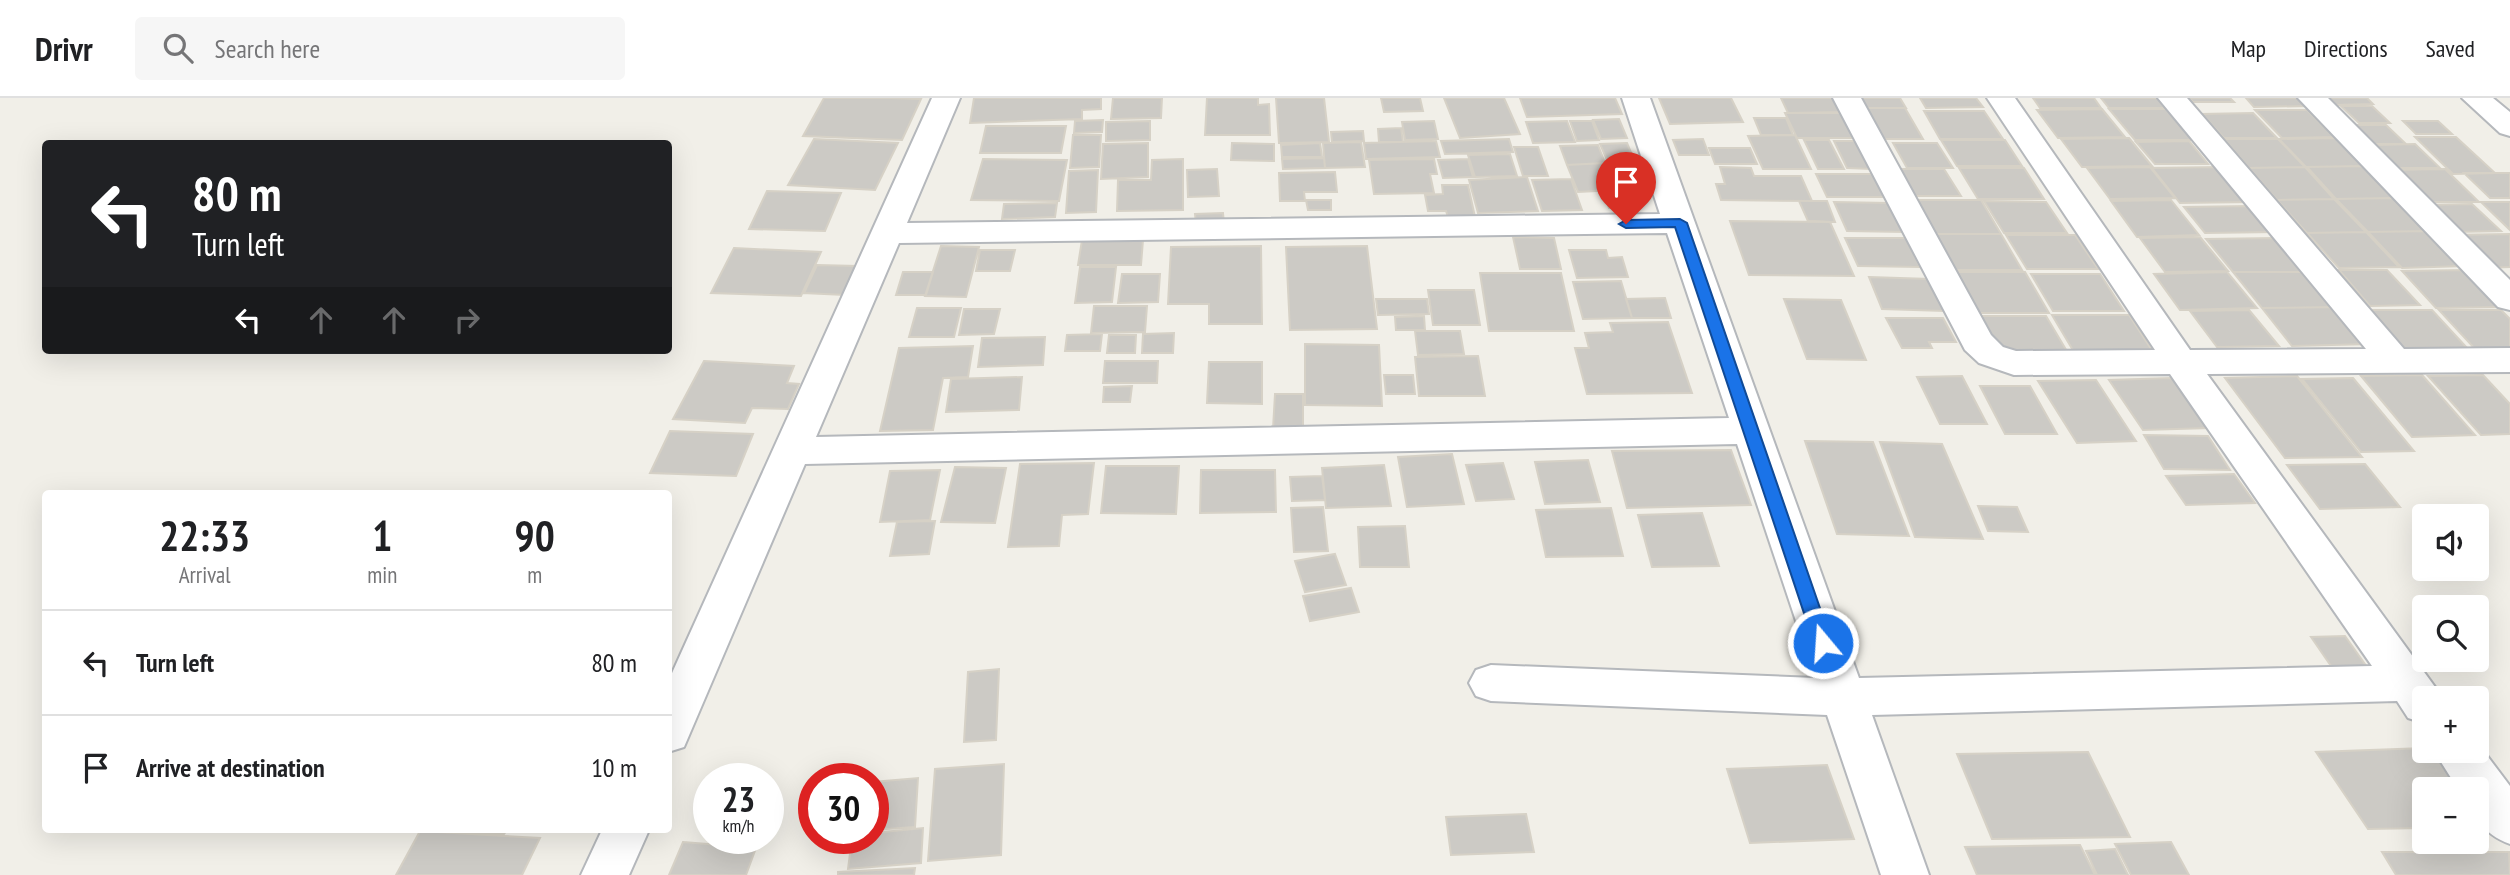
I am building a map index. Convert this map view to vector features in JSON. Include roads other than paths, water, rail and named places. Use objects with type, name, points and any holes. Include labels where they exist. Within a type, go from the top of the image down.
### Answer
[{"type":"street","points":[[672,724],[794,451],[946,98]]},
{"type":"street","points":[[1636,98],[1753,431],[1841,697],[1905,875]]},
{"type":"street","points":[[1847,98],[1977,342],[1991,355],[2014,362],[2510,360]]},
{"type":"street","points":[[2001,98],[2181,363],[2412,690]]},
{"type":"street","points":[[2172,98],[2396,362]]},
{"type":"street","points":[[2312,98],[2510,299]]},
{"type":"street","points":[[2476,98],[2510,127]]},
{"type":"street","points":[[888,233],[1680,223]]},
{"type":"street","points":[[794,451],[1753,431]]},
{"type":"street","points":[[1491,683],[1841,697],[2412,694]]},
{"type":"street","points":[[2466,763],[2510,822]]},
{"type":"street","points":[[606,875],[625,833]]}]
